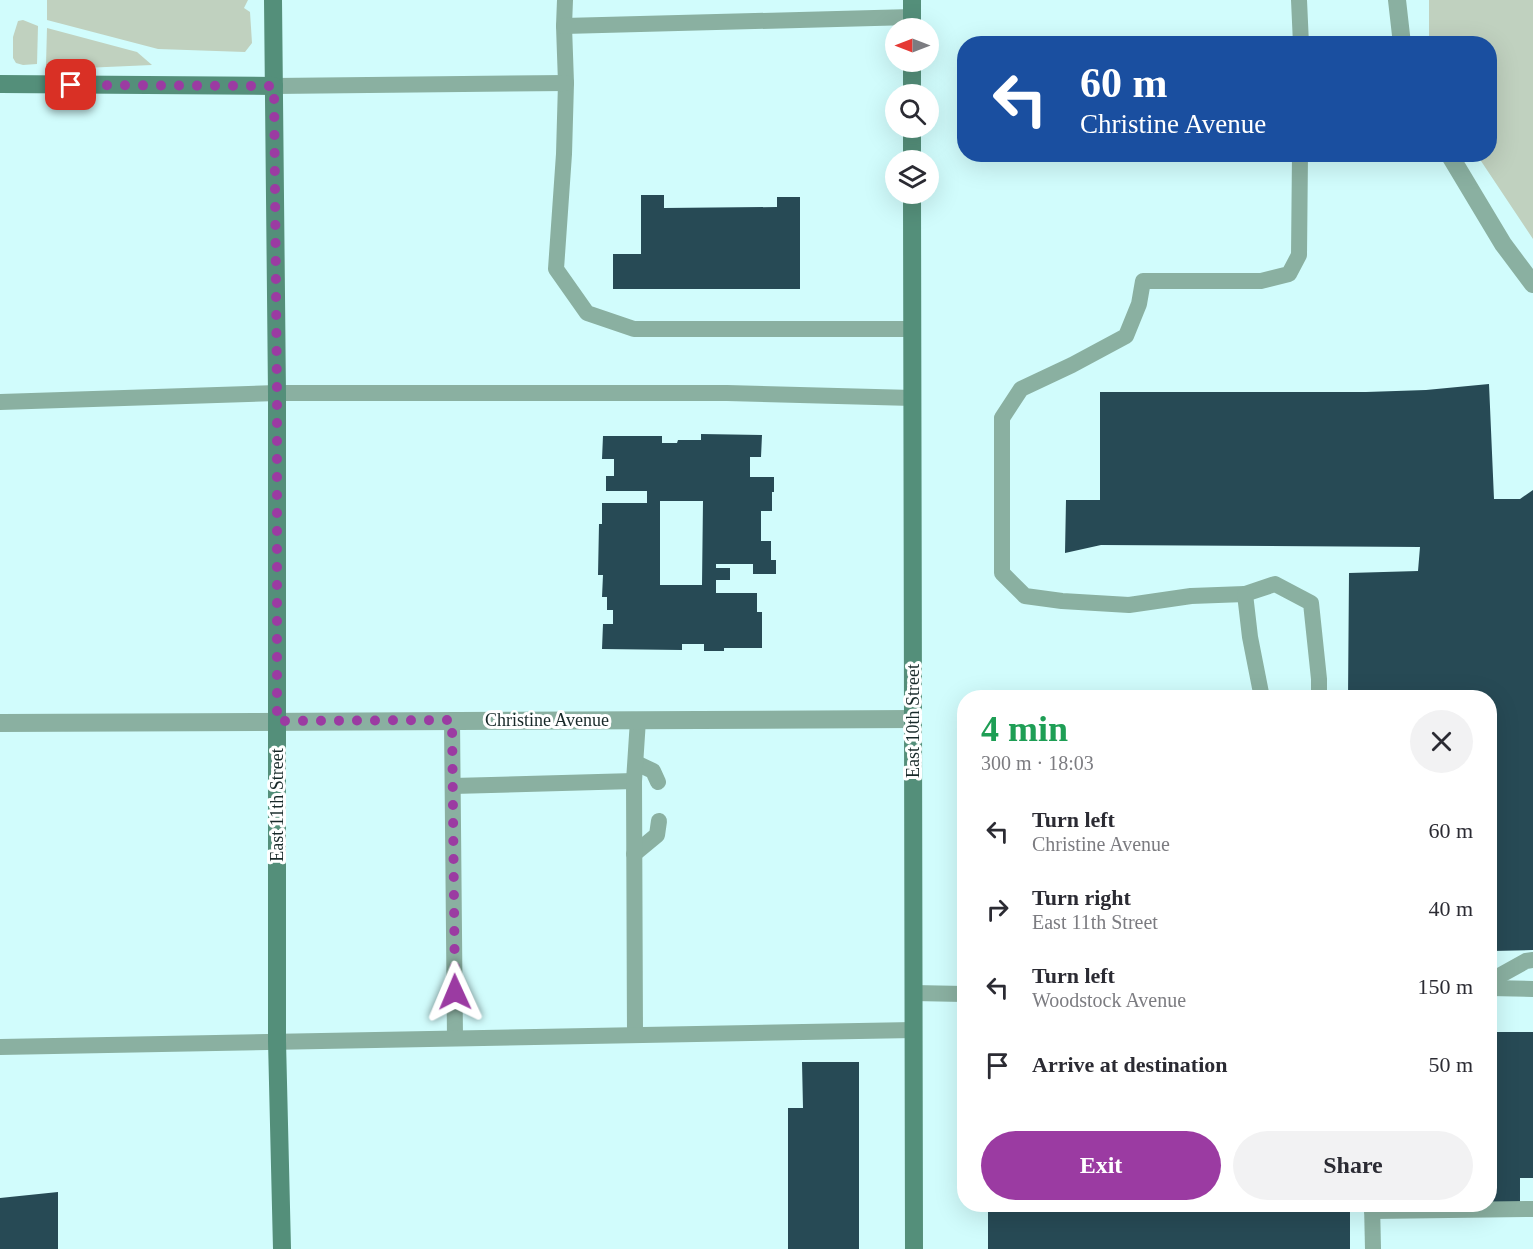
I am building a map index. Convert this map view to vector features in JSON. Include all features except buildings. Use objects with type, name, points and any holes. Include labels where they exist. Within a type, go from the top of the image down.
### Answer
[{"type":"street","name":"East 11th Street","points":[[273,0],[277,393],[277,1041],[282,1249]]},
{"type":"street","points":[[1397,0],[1401,36]]},
{"type":"street","points":[[0,84],[274,86]]},
{"type":"street","points":[[1454,162],[1503,244],[1533,284]]},
{"type":"street","name":"East 10th Street","points":[[912,204],[914,1249]]},
{"type":"street","name":"Christine Avenue","points":[[0,723],[913,719]]},
{"type":"lane","points":[[565,0],[564,154],[556,269],[587,313],[634,329],[912,328]]},
{"type":"lane","points":[[1299,0],[1301,36]]},
{"type":"lane","points":[[564,26],[912,15]]},
{"type":"lane","points":[[274,86],[566,83]]},
{"type":"lane","points":[[1300,162],[1299,255],[1289,274],[1262,281],[1143,281],[1139,304],[1126,336],[1072,365],[1021,388],[1002,418],[1002,573],[1025,596],[1129,605],[1191,596],[1245,594],[1275,584],[1311,603],[1319,690]]},
{"type":"lane","points":[[0,402],[277,393],[727,393],[913,398]]},
{"type":"lane","points":[[1245,594],[1250,637],[1260,690]]},
{"type":"lane","points":[[452,720],[455,1038]]},
{"type":"lane","points":[[635,1035],[634,781],[638,720]]},
{"type":"lane","points":[[636,763],[653,771],[658,782]]},
{"type":"lane","points":[[453,786],[634,781]]},
{"type":"lane","points":[[634,854],[657,835],[659,821]]},
{"type":"lane","points":[[1497,977],[1526,961],[1533,960]]},
{"type":"lane","points":[[1497,988],[1533,989]]},
{"type":"lane","points":[[914,993],[957,994]]},
{"type":"lane","points":[[0,1047],[914,1030]]},
{"type":"lane","points":[[1497,1209],[1533,1209]]},
{"type":"lane","points":[[1372,1212],[1373,1249]]},
{"type":"green space","points":[[47,0],[248,0],[244,8],[250,12],[252,43],[245,52],[158,49],[47,20]]},
{"type":"green space","points":[[1429,0],[1533,0],[1533,239],[1482,162],[1497,162],[1497,36],[1429,36]]},
{"type":"green space","points":[[23,20],[38,26],[37,64],[23,65],[16,63],[13,58],[13,37],[18,21]]},
{"type":"green space","points":[[47,28],[137,52],[152,65],[61,69],[46,65]]},
{"type":"route","points":[[71,85],[274,86],[277,721],[452,720],[455,992]]}]
